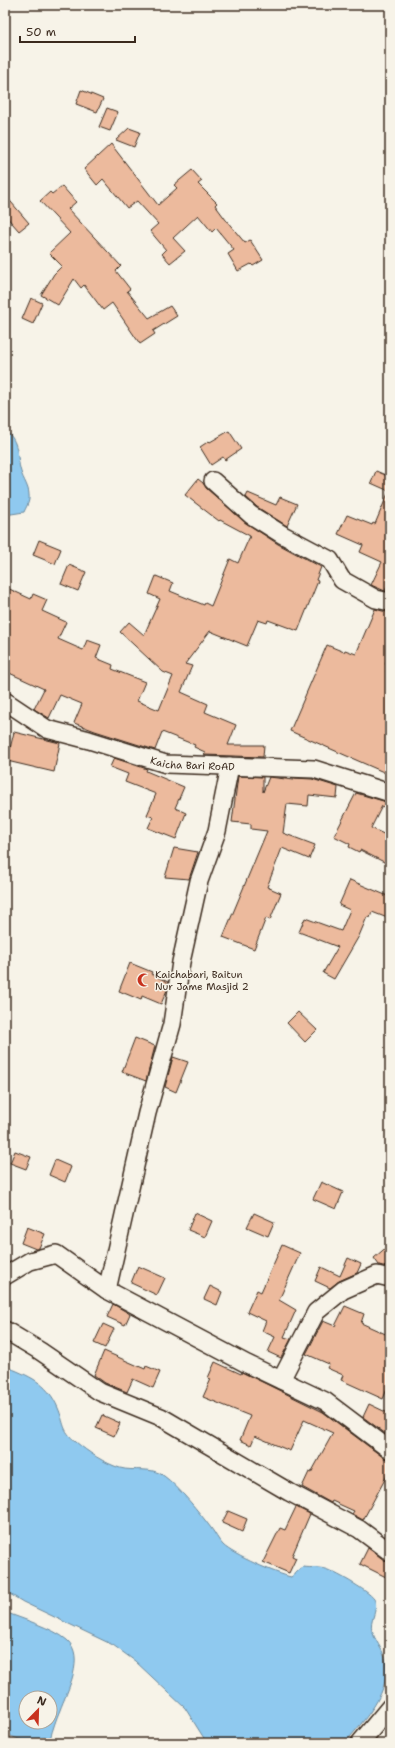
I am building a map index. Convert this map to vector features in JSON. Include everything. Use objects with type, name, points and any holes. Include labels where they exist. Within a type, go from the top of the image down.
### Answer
[{"type":"street","points":[[213,481],[251,515],[330,560],[342,580],[376,599],[390,602]]},
{"type":"street","name":"Kaicha Bari RoAD","points":[[5,701],[47,729],[89,740],[166,764],[314,770],[390,792]]},
{"type":"street","points":[[107,1290],[147,1113],[172,1024],[181,962],[198,881],[217,830],[230,766]]},
{"type":"street","points":[[5,1276],[30,1261],[56,1254],[107,1290],[247,1364],[325,1401],[390,1450]]},
{"type":"street","points":[[281,1380],[316,1312],[344,1290],[377,1275],[390,1278]]},
{"type":"street","points":[[5,1330],[40,1350],[100,1392],[161,1417],[289,1492],[359,1529],[390,1552]]},
{"type":"street","points":[[360,1743],[390,1707]]},
{"type":"water","points":[[5,430],[13,439],[17,449],[19,466],[29,492],[29,498],[24,512],[5,515]]},
{"type":"water","points":[[5,1366],[22,1373],[43,1386],[54,1399],[68,1433],[76,1442],[91,1453],[120,1468],[154,1471],[170,1480],[189,1500],[221,1543],[228,1549],[256,1564],[291,1577],[303,1567],[325,1569],[354,1584],[373,1597],[376,1605],[371,1627],[373,1635],[385,1658],[385,1682],[381,1693],[368,1715],[345,1743],[207,1743],[185,1708],[135,1661],[113,1645],[23,1602],[5,1591]]},
{"type":"water","points":[[5,1612],[46,1628],[61,1636],[67,1640],[75,1655],[73,1674],[58,1714],[58,1690],[18,1690],[18,1730],[53,1730],[50,1739],[44,1741],[32,1742],[5,1734]]},
{"type":"building","points":[[81,90],[103,99],[97,112],[76,104]]},
{"type":"building","points":[[107,108],[118,112],[110,131],[99,127]]},
{"type":"building","points":[[129,128],[140,132],[134,147],[116,140]]},
{"type":"building","points":[[111,144],[158,205],[177,188],[174,185],[192,170],[202,181],[198,184],[217,203],[215,205],[226,220],[245,243],[250,240],[263,260],[253,266],[251,264],[238,271],[228,254],[234,250],[216,228],[212,232],[198,215],[173,238],[185,251],[170,263],[162,254],[166,250],[150,231],[158,224],[137,201],[127,208],[103,179],[97,185],[84,169]]},
{"type":"building","points":[[62,186],[76,202],[68,209],[121,266],[116,271],[130,289],[127,291],[149,318],[170,306],[177,316],[153,331],[155,334],[140,344],[112,303],[103,310],[84,285],[81,288],[74,279],[58,305],[41,295],[54,274],[62,266],[49,253],[70,233],[40,201],[50,192],[52,194]]},
{"type":"building","points":[[5,195],[29,223],[19,231],[5,215]]},
{"type":"building","points":[[31,298],[42,303],[33,324],[22,319]]},
{"type":"building","points":[[229,431],[241,449],[225,460],[223,457],[211,465],[200,447]]},
{"type":"building","points":[[376,471],[390,477],[390,580],[385,591],[371,585],[382,562],[360,552],[363,545],[338,534],[347,515],[372,525],[373,523],[375,524],[389,491],[371,483]]},
{"type":"building","points":[[198,479],[206,488],[246,523],[278,544],[321,567],[316,580],[318,581],[298,631],[268,620],[267,623],[258,620],[247,646],[210,631],[185,664],[192,666],[181,692],[208,704],[205,712],[236,725],[228,745],[264,745],[263,757],[204,755],[205,752],[194,747],[195,745],[162,732],[155,750],[74,723],[82,704],[60,695],[49,718],[34,709],[44,689],[5,671],[5,587],[31,599],[33,594],[47,600],[42,611],[66,622],[58,639],[83,650],[87,640],[101,645],[96,658],[113,665],[112,669],[145,682],[137,701],[159,710],[173,676],[163,672],[120,632],[129,622],[144,635],[160,599],[149,594],[156,576],[173,583],[170,591],[204,605],[205,603],[211,606],[230,559],[238,563],[250,536],[220,520],[219,521],[185,495]]},
{"type":"building","points":[[248,493],[276,505],[280,497],[297,504],[287,526],[257,507],[246,497]]},
{"type":"building","points":[[39,540],[61,549],[55,564],[33,555]]},
{"type":"building","points":[[69,565],[86,572],[78,591],[61,584]]},
{"type":"building","points":[[375,609],[390,613],[390,653],[385,664],[389,665],[386,672],[390,674],[390,783],[384,781],[388,774],[290,731],[327,645],[344,652],[345,650],[356,654]]},
{"type":"building","points":[[14,732],[60,743],[54,772],[7,761]]},
{"type":"building","points":[[114,758],[147,769],[146,771],[184,787],[175,808],[186,813],[176,839],[148,828],[153,817],[147,815],[156,794],[125,782],[128,774],[110,767]]},
{"type":"building","points":[[238,776],[263,777],[263,792],[269,777],[294,780],[294,778],[312,779],[338,787],[337,798],[309,795],[308,806],[287,804],[283,833],[315,845],[309,859],[282,848],[267,887],[281,893],[270,920],[266,918],[254,949],[223,937],[267,831],[251,829],[251,824],[232,822]]},
{"type":"building","points":[[356,793],[390,803],[390,810],[382,806],[371,828],[390,837],[390,865],[360,850],[359,852],[349,847],[350,844],[334,836]]},
{"type":"building","points":[[174,848],[198,852],[189,879],[165,877]]},
{"type":"building","points":[[350,880],[390,897],[390,919],[372,912],[370,918],[367,917],[359,936],[334,979],[323,973],[338,947],[299,932],[305,918],[341,931],[350,910],[339,905]]},
{"type":"building","points":[[130,963],[152,972],[151,974],[168,982],[167,990],[161,1004],[142,996],[141,1000],[119,991]]},
{"type":"building","points":[[298,1012],[317,1030],[305,1042],[287,1023]]},
{"type":"building","points":[[135,1038],[155,1046],[146,1081],[122,1072]]},
{"type":"building","points":[[173,1057],[188,1062],[176,1092],[165,1087]]},
{"type":"building","points":[[15,1151],[31,1157],[26,1169],[10,1163]]},
{"type":"building","points":[[55,1160],[71,1167],[65,1182],[49,1175]]},
{"type":"building","points":[[321,1182],[343,1192],[336,1209],[313,1199]]},
{"type":"building","points":[[195,1213],[212,1221],[205,1237],[188,1230]]},
{"type":"building","points":[[254,1213],[274,1222],[268,1236],[247,1227]]},
{"type":"building","points":[[27,1227],[45,1234],[39,1248],[36,1249],[21,1243]]},
{"type":"building","points":[[390,1244],[390,1265],[387,1267],[379,1265],[374,1258]]},
{"type":"building","points":[[282,1245],[300,1253],[279,1300],[296,1310],[284,1337],[291,1339],[281,1358],[268,1352],[275,1337],[262,1331],[266,1321],[247,1312],[257,1290],[261,1292]]},
{"type":"building","points":[[348,1258],[361,1264],[357,1273],[339,1281],[330,1288],[315,1281],[321,1267],[340,1276]]},
{"type":"building","points":[[138,1266],[165,1278],[157,1295],[131,1283]]},
{"type":"building","points":[[210,1286],[222,1292],[217,1305],[204,1299]]},
{"type":"building","points":[[113,1304],[130,1314],[125,1325],[107,1317]]},
{"type":"building","points":[[345,1306],[364,1314],[361,1323],[390,1336],[390,1382],[383,1399],[341,1380],[343,1375],[327,1368],[329,1364],[306,1354],[323,1321],[335,1326]]},
{"type":"building","points":[[103,1324],[114,1329],[105,1348],[94,1343]]},
{"type":"building","points":[[104,1351],[145,1369],[146,1366],[160,1372],[153,1388],[133,1379],[127,1392],[105,1383],[94,1375]]},
{"type":"building","points":[[215,1362],[241,1374],[242,1372],[323,1412],[384,1458],[390,1460],[390,1470],[363,1520],[352,1514],[354,1511],[332,1501],[331,1503],[302,1487],[309,1472],[311,1473],[333,1433],[304,1420],[290,1451],[255,1436],[251,1445],[240,1440],[250,1416],[203,1397],[211,1379],[208,1378]]},
{"type":"building","points":[[369,1404],[390,1414],[390,1437],[363,1417]]},
{"type":"building","points":[[102,1415],[120,1423],[114,1436],[96,1428]]},
{"type":"building","points":[[296,1507],[310,1514],[292,1556],[296,1558],[289,1573],[263,1562],[280,1528],[285,1530]]},
{"type":"building","points":[[228,1511],[247,1519],[242,1532],[222,1523]]},
{"type":"building","points":[[368,1548],[384,1560],[390,1562],[390,1579],[360,1564]]},
{"type":"place","name":"Kaichabari, Baitun Nur Jame Masjid 2","points":[[144,980]]}]
